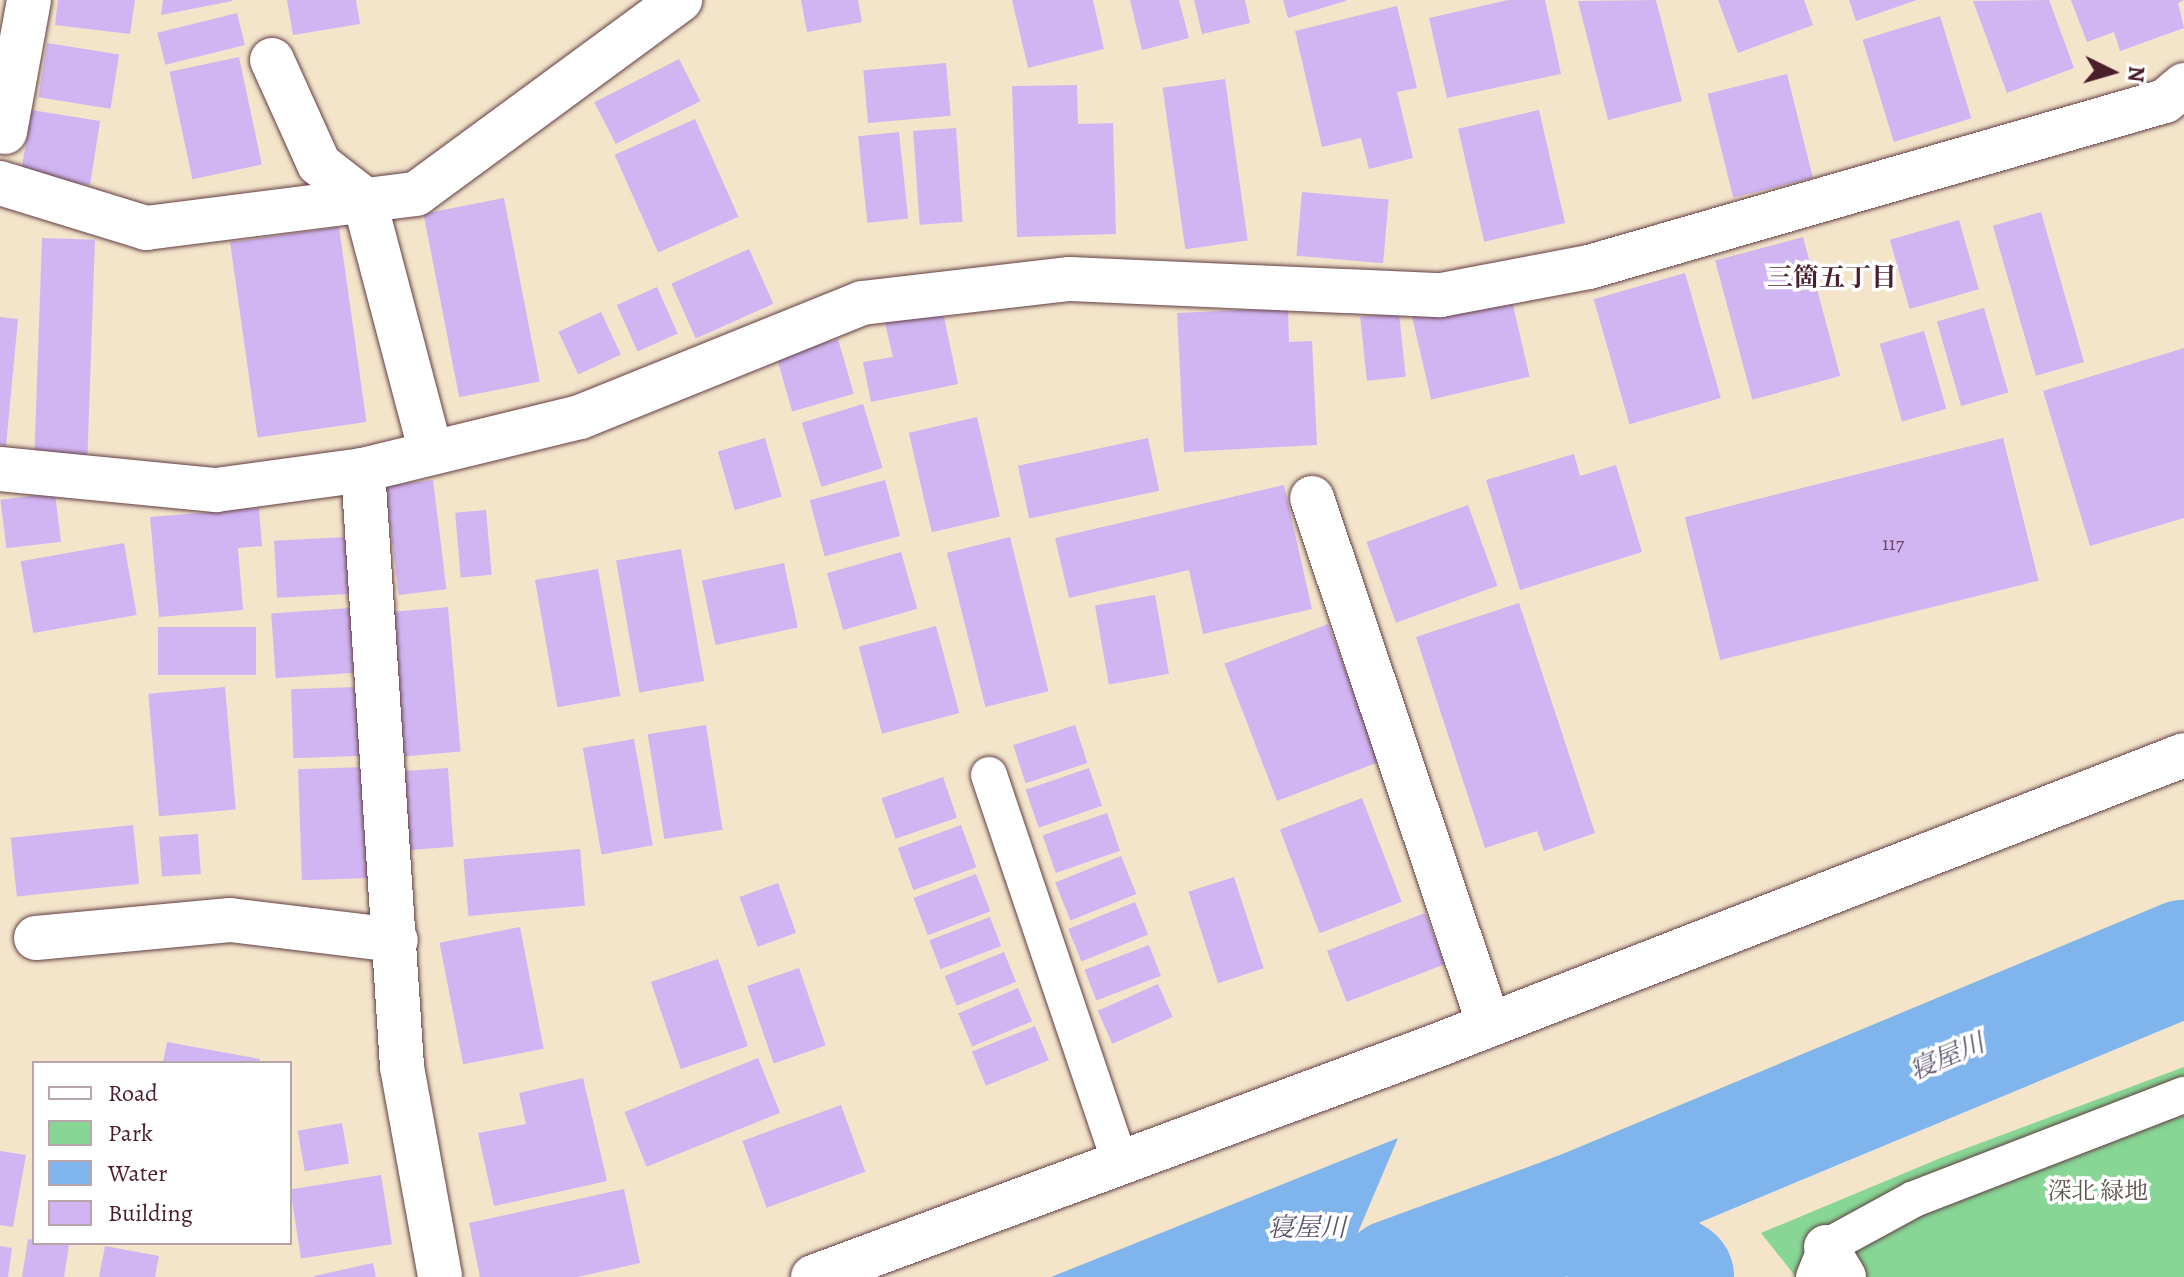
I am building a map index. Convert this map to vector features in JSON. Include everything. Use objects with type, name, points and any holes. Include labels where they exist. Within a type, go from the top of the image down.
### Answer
[{"type":"street","points":[[5,132],[29,0]]},
{"type":"street","points":[[0,183],[146,228],[416,194],[680,0]]},
{"type":"street","points":[[272,60],[319,164],[364,199],[431,452]]},
{"type":"street","points":[[0,469],[216,490],[363,470],[580,417],[862,303],[1070,279],[1441,295],[1589,267],[2165,101],[2184,85]]},
{"type":"street","points":[[363,470],[402,1067],[440,1277]]},
{"type":"street","points":[[1312,498],[1489,1025]]},
{"type":"street","points":[[813,1277],[1489,1025],[2184,755]]},
{"type":"street","points":[[36,938],[230,920],[396,940]]},
{"type":"lane","points":[[989,775],[1120,1163]]},
{"type":"lane","points":[[1828,1267],[1914,1199],[2184,1095]]},
{"type":"green space","name":"深北 緑地","points":[[2184,1067],[2184,1277],[1796,1277],[1761,1233],[1943,1157]]},
{"type":"water","name":"寝屋川","points":[[1398,1138],[1339,1277],[1051,1277]]},
{"type":"building","points":[[58,0],[135,0],[130,34],[55,25]]},
{"type":"building","points":[[163,0],[232,0],[232,1],[161,15]]},
{"type":"building","points":[[287,0],[356,0],[360,24],[293,35]]},
{"type":"building","points":[[801,0],[858,0],[862,22],[807,32]]},
{"type":"building","points":[[1012,0],[1093,0],[1104,49],[1028,68]]},
{"type":"building","points":[[1130,0],[1179,0],[1189,38],[1142,50]]},
{"type":"building","points":[[1194,0],[1245,0],[1250,23],[1202,34]]},
{"type":"building","points":[[1283,0],[1346,0],[1346,1],[1288,18]]},
{"type":"building","points":[[1508,0],[1545,0],[1561,74],[1447,98],[1429,18]]},
{"type":"building","points":[[1656,0],[1682,101],[1608,120],[1578,1]]},
{"type":"building","points":[[1718,0],[1804,0],[1813,25],[1738,53]]},
{"type":"building","points":[[1849,0],[1917,0],[1856,21]]},
{"type":"building","points":[[2049,0],[2074,68],[2007,93],[1973,1]]},
{"type":"building","points":[[2071,0],[2184,0],[2178,3],[2184,28],[2120,51],[2114,32],[2087,42]]},
{"type":"building","points":[[1397,6],[1417,88],[1397,92],[1413,158],[1369,169],[1361,138],[1322,147],[1295,31]]},
{"type":"building","points":[[237,13],[245,45],[165,65],[157,33]]},
{"type":"building","points":[[1940,16],[1971,118],[1894,142],[1863,40]]},
{"type":"building","points":[[47,43],[119,54],[110,109],[38,97]]},
{"type":"building","points":[[239,57],[262,165],[192,179],[170,72]]},
{"type":"building","points":[[679,59],[700,101],[616,144],[594,102]]},
{"type":"building","points":[[946,63],[951,116],[868,123],[863,70]]},
{"type":"building","points":[[1787,74],[1813,178],[1733,198],[1707,94]]},
{"type":"building","points":[[1225,79],[1248,240],[1185,249],[1163,88]]},
{"type":"building","points":[[1077,85],[1078,124],[1113,123],[1116,234],[1017,237],[1012,86]]},
{"type":"building","points":[[31,110],[100,121],[90,185],[21,174]]},
{"type":"building","points":[[1539,110],[1565,223],[1484,242],[1458,129]]},
{"type":"building","points":[[695,119],[739,217],[658,253],[615,155]]},
{"type":"building","points":[[956,128],[963,222],[920,225],[913,131]]},
{"type":"building","points":[[899,132],[908,219],[867,223],[858,136]]},
{"type":"building","points":[[1302,192],[1389,200],[1383,263],[1296,256]]},
{"type":"building","points":[[504,198],[540,382],[459,397],[424,214]]},
{"type":"building","points":[[2041,212],[2084,362],[2036,376],[1993,226]]},
{"type":"building","points":[[1959,220],[1979,289],[1910,309],[1890,240]]},
{"type":"building","points":[[339,227],[366,422],[257,437],[230,242]]},
{"type":"building","points":[[1803,237],[1840,376],[1752,400],[1715,261]]},
{"type":"building","points":[[42,238],[95,240],[87,456],[34,454]]},
{"type":"building","points":[[749,249],[773,304],[696,338],[671,284]]},
{"type":"building","points":[[1685,273],[1721,398],[1630,424],[1594,299]]},
{"type":"building","points":[[657,287],[678,334],[638,351],[617,305]]},
{"type":"building","points":[[1510,292],[1530,377],[1431,399],[1412,315]]},
{"type":"building","points":[[942,307],[958,384],[871,402],[863,362],[893,357],[884,319]]},
{"type":"building","points":[[1288,308],[1289,342],[1312,341],[1317,445],[1184,452],[1177,313]]},
{"type":"building","points":[[1984,308],[2008,393],[1961,406],[1937,322]]},
{"type":"building","points":[[601,312],[621,355],[578,374],[558,332]]},
{"type":"building","points":[[1399,313],[1406,377],[1367,381],[1360,317]]},
{"type":"building","points":[[0,317],[18,319],[6,446],[0,445]]},
{"type":"building","points":[[1924,331],[1946,409],[1902,422],[1880,344]]},
{"type":"building","points":[[838,339],[854,394],[792,411],[776,357]]},
{"type":"building","points":[[2184,348],[2184,518],[2090,546],[2043,391]]},
{"type":"building","points":[[863,404],[883,468],[821,487],[802,423]]},
{"type":"building","points":[[977,417],[1000,516],[932,532],[909,433]]},
{"type":"building","points":[[765,438],[782,497],[735,510],[718,452]]},
{"type":"building","points":[[1148,438],[1159,491],[1029,518],[1018,466]]},
{"type":"building","points":[[2003,438],[2039,581],[1720,660],[1685,517]]},
{"type":"building","points":[[1574,454],[1580,476],[1616,465],[1642,552],[1520,590],[1486,480]]},
{"type":"building","points":[[433,480],[446,589],[399,595],[385,486]]},
{"type":"building","points":[[885,480],[900,536],[825,556],[810,500]]},
{"type":"building","points":[[1284,485],[1312,609],[1203,634],[1189,570],[1069,598],[1055,538]]},
{"type":"building","points":[[55,493],[61,542],[6,548],[0,500]]},
{"type":"building","points":[[1468,505],[1497,586],[1396,623],[1367,542]]},
{"type":"building","points":[[259,508],[262,546],[238,548],[243,610],[159,617],[150,517]]},
{"type":"building","points":[[486,510],[492,575],[461,577],[455,513]]},
{"type":"building","points":[[346,537],[349,594],[277,598],[274,541]]},
{"type":"building","points":[[1010,537],[1048,691],[985,707],[947,553]]},
{"type":"building","points":[[124,543],[137,615],[33,633],[21,561]]},
{"type":"building","points":[[681,549],[704,681],[639,692],[616,560]]},
{"type":"building","points":[[901,552],[917,609],[843,630],[827,573]]},
{"type":"building","points":[[784,563],[798,628],[716,645],[702,580]]},
{"type":"building","points":[[598,569],[620,696],[557,707],[535,580]]},
{"type":"building","points":[[1155,595],[1169,674],[1109,684],[1095,606]]},
{"type":"building","points":[[1519,603],[1595,833],[1544,851],[1537,831],[1485,848],[1416,637]]},
{"type":"building","points":[[448,607],[461,751],[404,756],[391,612]]},
{"type":"building","points":[[350,608],[355,673],[276,678],[271,614]]},
{"type":"building","points":[[1328,624],[1381,761],[1277,801],[1224,664]]},
{"type":"building","points":[[936,626],[959,713],[882,734],[859,647]]},
{"type":"building","points":[[158,627],[256,627],[256,675],[158,675]]},
{"type":"building","points":[[225,687],[236,810],[159,816],[148,694]]},
{"type":"building","points":[[357,687],[359,756],[293,758],[291,689]]},
{"type":"building","points":[[706,725],[723,830],[664,839],[648,734]]},
{"type":"building","points":[[1075,725],[1087,763],[1026,783],[1013,745]]},
{"type":"building","points":[[634,739],[653,845],[602,854],[583,748]]},
{"type":"building","points":[[366,767],[370,878],[302,880],[298,769]]},
{"type":"building","points":[[448,768],[454,847],[410,850],[404,771]]},
{"type":"building","points":[[1089,768],[1102,806],[1039,828],[1026,790]]},
{"type":"building","points":[[943,777],[957,818],[896,839],[882,798]]},
{"type":"building","points":[[1362,798],[1402,902],[1320,933],[1280,830]]},
{"type":"building","points":[[1107,813],[1120,851],[1056,873],[1043,835]]},
{"type":"building","points":[[133,825],[139,884],[17,897],[11,838]]},
{"type":"building","points":[[961,825],[976,867],[913,890],[898,848]]},
{"type":"building","points":[[198,834],[201,874],[162,877],[159,837]]},
{"type":"building","points":[[580,849],[585,906],[468,916],[463,859]]},
{"type":"building","points":[[1121,856],[1136,894],[1071,921],[1055,883]]},
{"type":"building","points":[[976,874],[990,911],[928,935],[913,898]]},
{"type":"building","points":[[1234,877],[1264,968],[1218,983],[1188,892]]},
{"type":"building","points":[[778,883],[796,933],[758,947],[739,897]]},
{"type":"building","points":[[1135,902],[1148,934],[1081,961],[1068,929]]},
{"type":"building","points":[[1425,913],[1445,964],[1347,1002],[1327,951]]},
{"type":"building","points":[[990,917],[1001,946],[940,969],[929,940]]},
{"type":"building","points":[[520,927],[544,1049],[463,1064],[440,943]]},
{"type":"building","points":[[1149,945],[1161,976],[1096,1001],[1085,970]]},
{"type":"building","points":[[1004,952],[1016,982],[957,1006],[945,976]]},
{"type":"building","points":[[718,959],[748,1046],[681,1069],[651,982]]},
{"type":"building","points":[[799,968],[826,1046],[774,1063],[747,986]]},
{"type":"building","points":[[1158,984],[1173,1017],[1112,1044],[1098,1011]]},
{"type":"building","points":[[1018,988],[1032,1021],[972,1047],[958,1013]]},
{"type":"building","points":[[1035,1026],[1049,1060],[986,1086],[972,1051]]},
{"type":"building","points":[[167,1042],[260,1059],[260,1061],[163,1061]]},
{"type":"building","points":[[758,1058],[780,1113],[647,1167],[624,1112]]},
{"type":"building","points":[[583,1078],[607,1181],[494,1206],[478,1133],[526,1124],[519,1093]]},
{"type":"building","points":[[841,1105],[865,1172],[767,1208],[742,1141]]},
{"type":"building","points":[[342,1123],[349,1163],[305,1171],[298,1131]]},
{"type":"building","points":[[0,1151],[26,1155],[13,1227],[0,1225]]},
{"type":"building","points":[[381,1175],[392,1244],[301,1259],[292,1189]]},
{"type":"building","points":[[624,1189],[640,1263],[577,1277],[480,1277],[469,1223]]},
{"type":"building","points":[[28,1239],[32,1240],[32,1245],[69,1245],[64,1277],[22,1277]]},
{"type":"building","points":[[0,1246],[12,1248],[8,1277],[0,1277]]},
{"type":"building","points":[[105,1246],[159,1256],[155,1277],[99,1277]]},
{"type":"building","points":[[373,1263],[376,1277],[314,1277],[314,1276]]},
{"type":"waterway","name":"寝屋川","points":[[1396,1277],[1574,1212],[2184,958]]},
{"type":"waterway","points":[[1574,1212],[1676,1277]]},
{"type":"district","name":"三箇五丁目","points":[[1832,278]]}]
